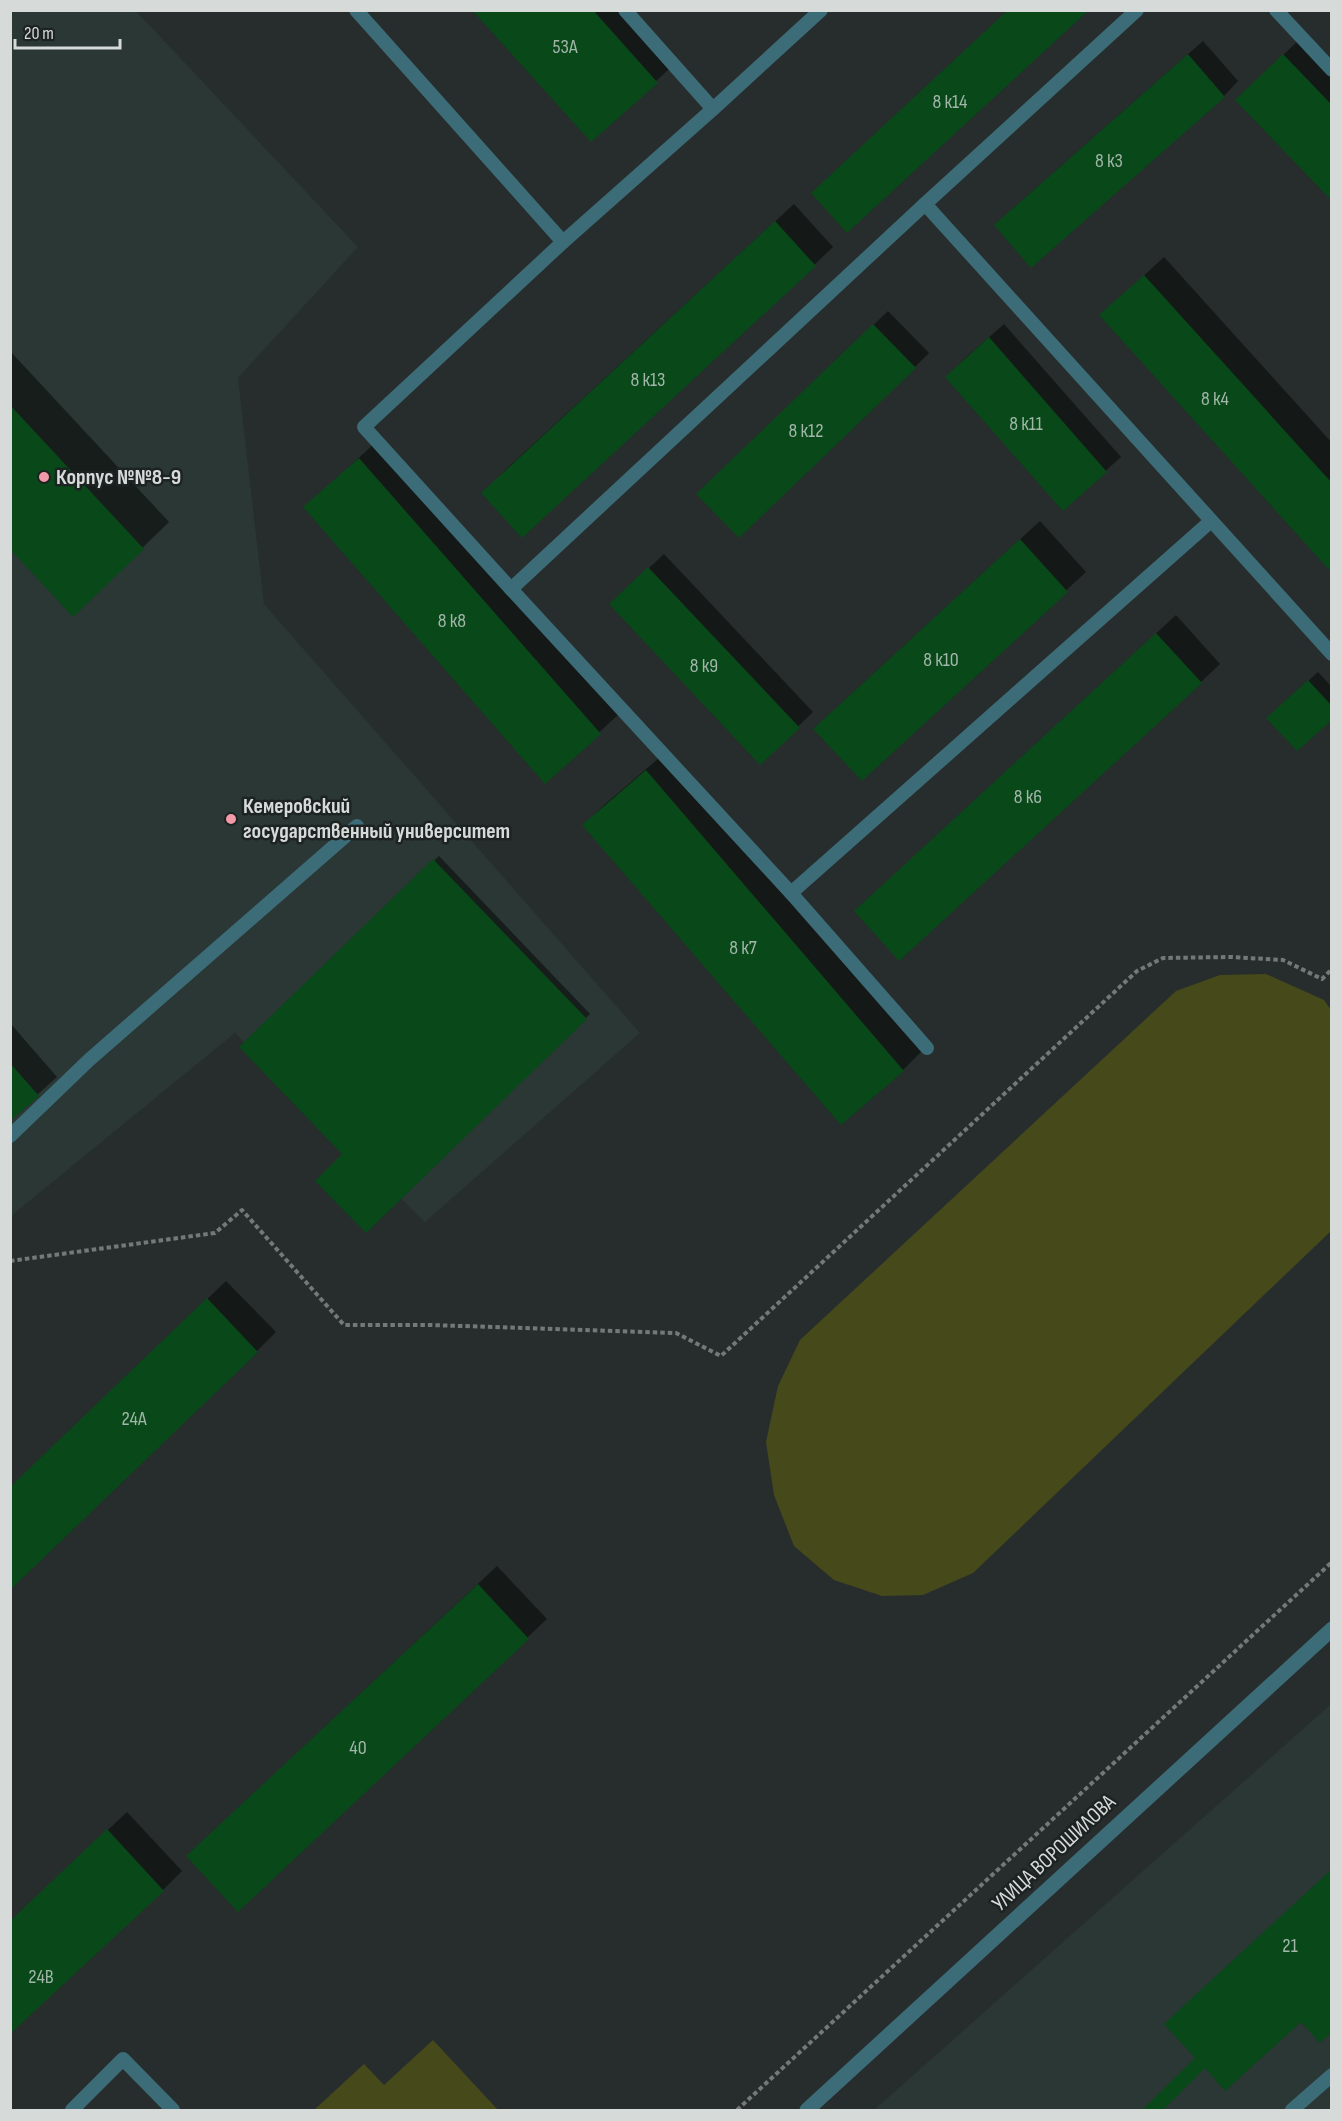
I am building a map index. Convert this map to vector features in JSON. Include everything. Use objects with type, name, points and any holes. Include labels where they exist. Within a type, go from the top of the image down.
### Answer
[{"type":"street","name":"УЛИЦА ВОРОШИЛОВА","points":[[807,2110],[1332,1629]]},
{"type":"lane","points":[[356,10],[563,242]]},
{"type":"lane","points":[[625,10],[713,109]]},
{"type":"lane","points":[[821,10],[563,242],[364,427],[791,893],[927,1048]]},
{"type":"lane","points":[[511,589],[1137,10]]},
{"type":"lane","points":[[1276,10],[1332,70]]},
{"type":"lane","points":[[925,204],[1332,654]]},
{"type":"lane","points":[[791,893],[1211,521]]},
{"type":"lane","points":[[10,1136],[89,1060],[357,826]]},
{"type":"lane","points":[[72,2110],[123,2059],[172,2110]]},
{"type":"lane","points":[[1292,2110],[1332,2075]]},
{"type":"path","points":[[10,1261],[214,1233],[242,1210],[344,1324],[676,1333],[721,1356],[1137,971],[1163,958],[1231,957],[1282,960],[1322,979],[1332,969]]},
{"type":"path","points":[[737,2110],[1332,1562]]},
{"type":"shaded area","name":"Кемеровский государственный университет","points":[[11,11],[136,11],[358,247],[238,378],[264,604],[640,1033],[425,1222],[235,1033],[11,1216]]},
{"type":"shaded area","points":[[1331,1704],[1331,2110],[874,2110]]},
{"type":"green space","points":[[1266,974],[1324,1000],[1331,1010],[1331,1231],[973,1573],[923,1595],[882,1596],[834,1580],[794,1546],[774,1495],[766,1442],[778,1386],[800,1340],[1176,991],[1220,975]]},
{"type":"green space","points":[[433,2040],[498,2110],[314,2110],[364,2064],[384,2085]]},
{"type":"building","points":[[472,10],[593,10],[658,83],[591,142]]},
{"type":"building","points":[[1008,10],[1089,10],[847,233],[811,193]]},
{"type":"building","points":[[1188,54],[1225,97],[1031,268],[994,225]]},
{"type":"building","points":[[1283,54],[1332,105],[1332,201],[1235,100]]},
{"type":"building","points":[[775,221],[816,266],[522,538],[481,493]]},
{"type":"building","points":[[1144,275],[1332,483],[1332,573],[1099,315]]},
{"type":"building","points":[[873,324],[916,368],[739,538],[696,494]]},
{"type":"building","points":[[989,337],[1107,472],[1063,511],[945,377]]},
{"type":"building","name":"Корпус №№8-9","points":[[10,405],[144,549],[73,617],[10,549]]},
{"type":"building","points":[[359,458],[601,734],[545,784],[303,507]]},
{"type":"building","points":[[1020,539],[1068,592],[862,781],[813,729]]},
{"type":"building","points":[[648,567],[800,728],[760,765],[609,604]]},
{"type":"building","points":[[1156,633],[1202,683],[899,961],[854,911]]},
{"type":"building","points":[[1308,680],[1332,706],[1332,720],[1297,751],[1266,718]]},
{"type":"building","points":[[646,770],[904,1071],[841,1125],[582,825]]},
{"type":"building","points":[[433,859],[587,1019],[366,1233],[315,1181],[342,1154],[239,1047]]},
{"type":"building","points":[[10,1063],[39,1096],[10,1121]]},
{"type":"building","points":[[207,1298],[258,1352],[10,1590],[10,1487]]},
{"type":"building","points":[[478,1584],[529,1639],[238,1912],[186,1856]]},
{"type":"building","points":[[107,1829],[164,1891],[10,2034],[10,1921]]},
{"type":"building","points":[[1332,1869],[1332,2032],[1320,2043],[1301,2022],[1225,2091],[1205,2068],[1163,2110],[1142,2110],[1195,2058],[1164,2024]]},
{"type":"place","name":"Корпус №№8-9","points":[[44,477]]},
{"type":"place","name":"Кемеровский государственный университет","points":[[231,819]]}]
